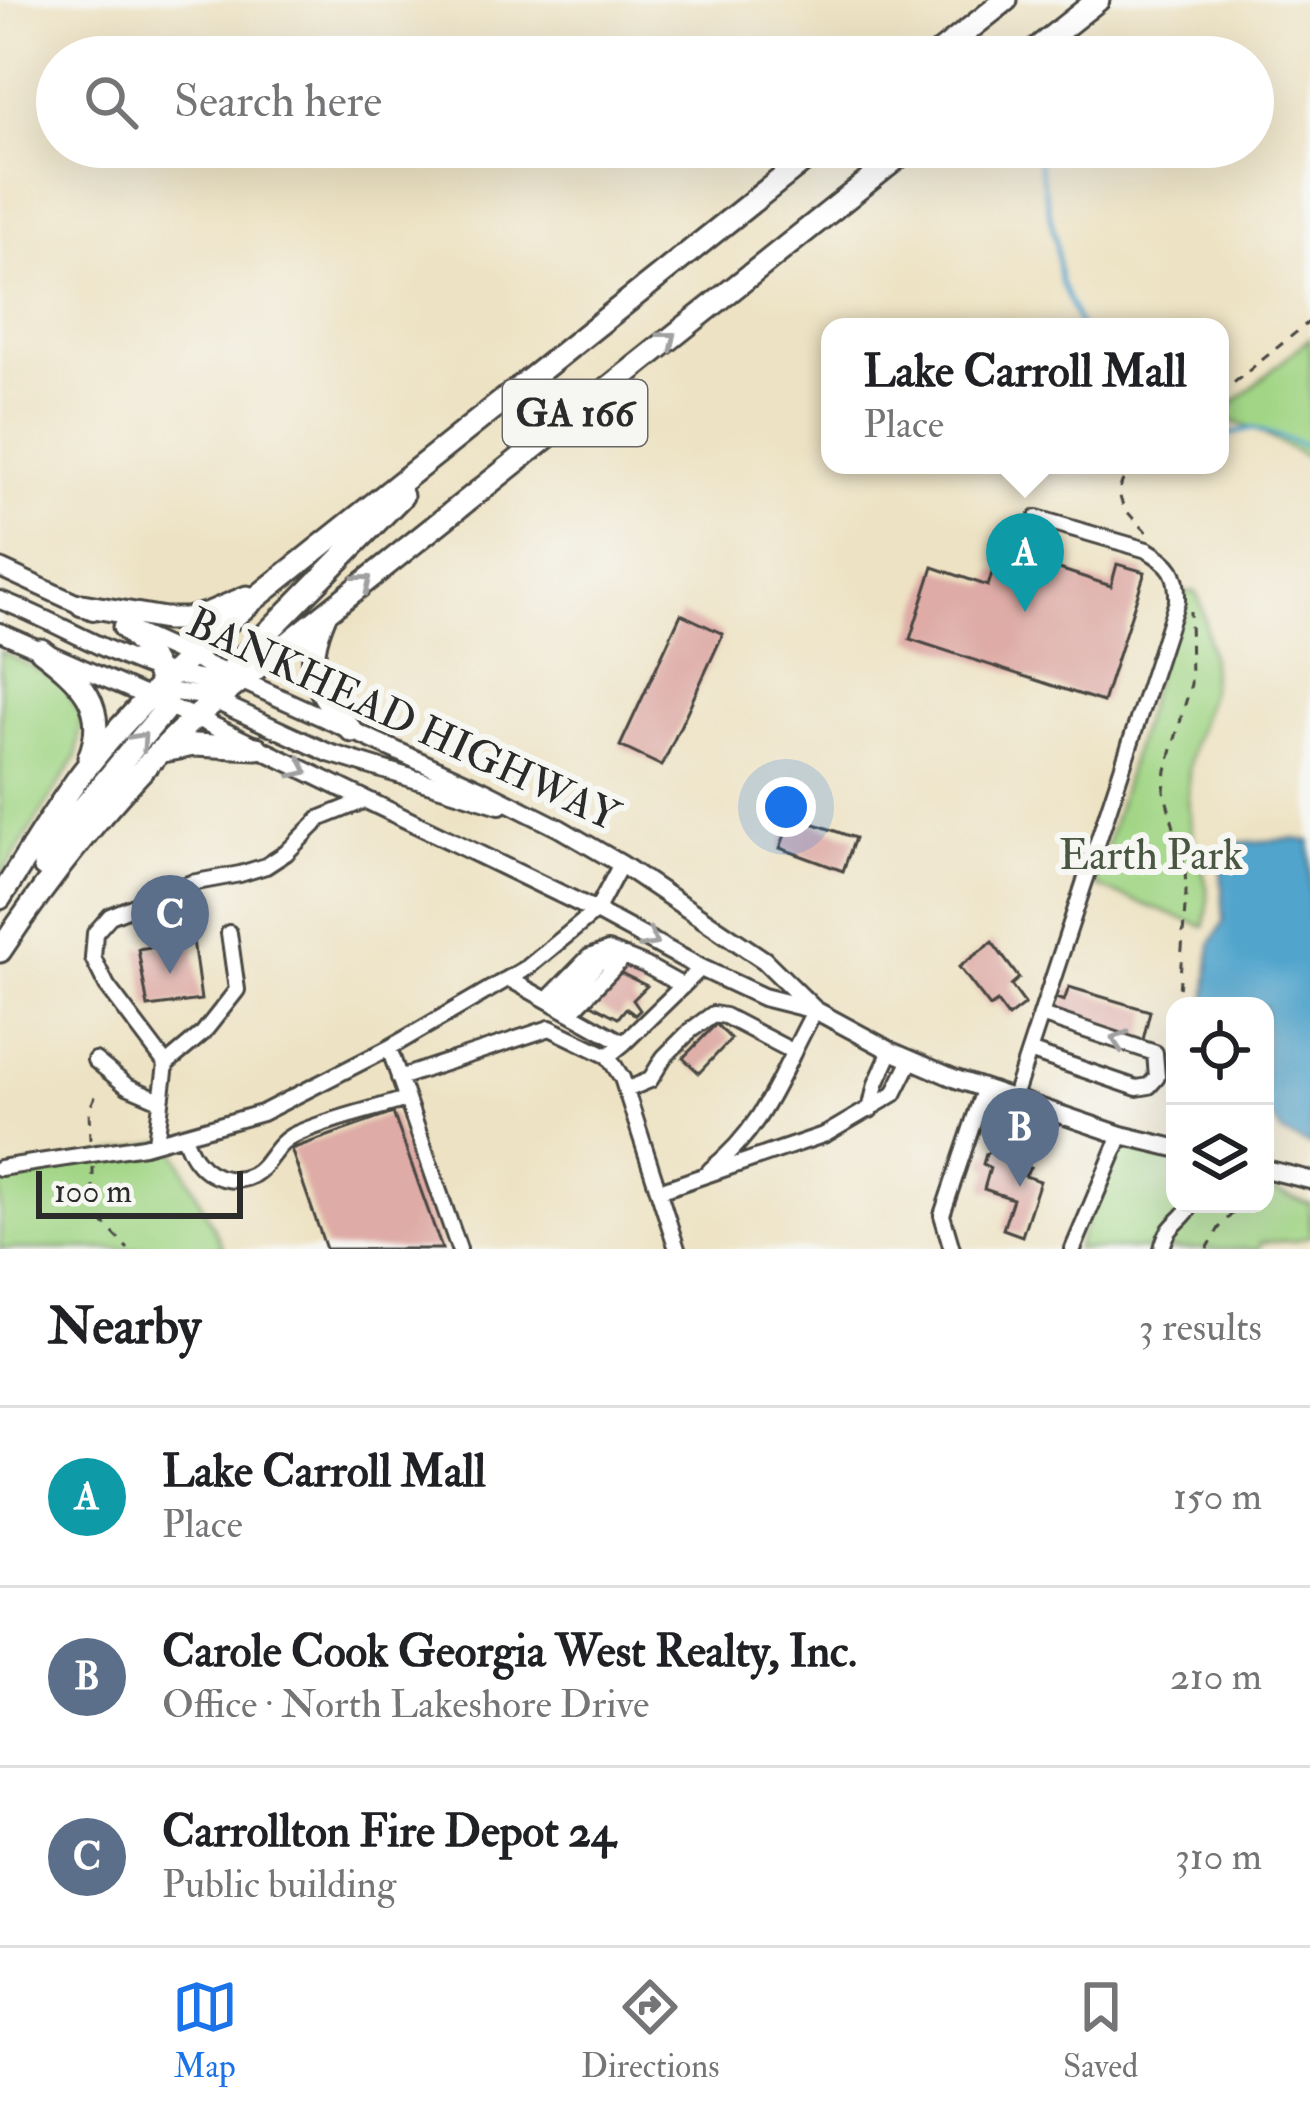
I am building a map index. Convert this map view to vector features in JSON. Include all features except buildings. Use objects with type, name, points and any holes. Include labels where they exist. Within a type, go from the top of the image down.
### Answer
[{"type":"highway","points":[[961,36],[1006,0]]},
{"type":"highway","points":[[1053,36],[1098,0]]},
{"type":"highway","name":"GA 166","points":[[82,605],[187,619],[269,587],[795,168]]},
{"type":"highway","name":"GA 166","points":[[221,687],[325,614],[885,168]]},
{"type":"highway","points":[[3,946],[117,795],[442,455],[493,409]]},
{"type":"highway","points":[[0,898],[83,772],[165,682],[269,587]]},
{"type":"highway","points":[[325,614],[313,645],[313,669],[323,698],[352,731]]},
{"type":"highway","points":[[3,946],[18,908],[77,815],[161,717],[165,682],[124,627]]},
{"type":"highway","points":[[41,650],[68,671],[91,700],[95,742],[83,772]]},
{"type":"highway","points":[[157,753],[194,745],[257,748]]},
{"type":"main road","name":"BANKHEAD HIGHWAY","points":[[0,568],[124,627],[194,718],[764,997],[815,1010],[891,1051],[984,1090],[1121,1136],[1166,1146]]},
{"type":"main road","points":[[0,600],[190,693],[221,687],[329,753],[541,818]]},
{"type":"main road","name":"BANKHEAD HIGHWAY","points":[[0,632],[41,650],[165,682],[221,687],[352,731],[481,788],[621,864],[764,960],[815,1010]]},
{"type":"main road","points":[[1274,1171],[1310,1180]]},
{"type":"street","points":[[1013,1100],[1177,601],[1178,583],[1162,559],[1147,550],[1036,518],[1024,569]]},
{"type":"street","points":[[166,1064],[107,986],[93,958],[95,933],[110,916],[190,883],[266,866],[286,854],[321,818],[366,800]]},
{"type":"street","points":[[0,1168],[156,1142],[262,1113],[389,1048],[528,968],[596,911],[621,864]]},
{"type":"street","points":[[156,1142],[166,1064],[203,1033],[237,990],[229,933]]},
{"type":"street","points":[[559,1007],[589,957],[608,950],[683,986]]},
{"type":"street","points":[[559,1007],[626,956]]},
{"type":"street","points":[[608,1056],[701,968]]},
{"type":"street","points":[[508,979],[624,1043]]},
{"type":"street","points":[[701,1177],[750,1131],[815,1010]]},
{"type":"street","points":[[626,1090],[650,1080],[664,1057],[713,1014],[793,1051]]},
{"type":"street","points":[[1029,1051],[1137,1088],[1149,1086],[1157,1077],[1155,1053],[1041,1015]]},
{"type":"street","points":[[399,1078],[550,1028],[608,1056],[626,1090],[677,1249]]},
{"type":"street","points":[[389,1048],[459,1249]]},
{"type":"street","points":[[870,1110],[891,1051]]},
{"type":"street","points":[[95,1060],[127,1086],[160,1100]]},
{"type":"street","points":[[659,1191],[818,1138],[894,1094],[911,1060]]},
{"type":"street","points":[[952,1249],[942,1215],[984,1090]]},
{"type":"street","points":[[183,1135],[203,1168],[216,1176],[244,1179],[260,1170],[272,1152],[295,1134],[406,1099]]},
{"type":"street","points":[[1075,1249],[1121,1136]]},
{"type":"street","points":[[1162,1249],[1166,1233],[1185,1213]]},
{"type":"path","points":[[1229,387],[1310,321]]},
{"type":"path","points":[[1128,474],[1120,486],[1120,501],[1154,538]]},
{"type":"path","points":[[1179,997],[1186,893],[1182,854],[1164,790],[1190,684],[1190,596]]},
{"type":"path","points":[[91,1147],[88,1110],[97,1091]]},
{"type":"path","points":[[93,1166],[98,1217],[128,1249]]},
{"type":"path","points":[[1207,1249],[1233,1213]]},
{"type":"green space","points":[[1310,338],[1310,459],[1229,421],[1229,406]]},
{"type":"green space","name":"Earth Park","points":[[1185,592],[1195,592],[1202,608],[1212,671],[1188,782],[1191,828],[1208,894],[1204,927],[1095,886],[1177,601]]},
{"type":"green space","points":[[0,651],[60,681],[81,716],[77,756],[0,878]]},
{"type":"green space","points":[[1121,1135],[1166,1152],[1166,1213],[1274,1213],[1274,1191],[1310,1204],[1310,1236],[1261,1242],[1259,1249],[1076,1249]]},
{"type":"green space","points":[[170,1140],[224,1249],[0,1249],[0,1179]]},
{"type":"water","points":[[1310,841],[1310,1146],[1282,1133],[1274,1121],[1274,997],[1207,997],[1211,944],[1224,921],[1221,868],[1224,853],[1234,843]]},
{"type":"waterway","points":[[1040,168],[1060,280],[1076,318]]},
{"type":"waterway","points":[[1229,434],[1252,428],[1310,447]]},
{"type":"place","name":"Lake Carroll Mall","points":[[1025,612]]},
{"type":"place","name":"Carrollton Fire Depot 24","points":[[170,974]]},
{"type":"place","name":"Carole Cook Georgia West Realty, Inc.","points":[[1020,1187]]}]
